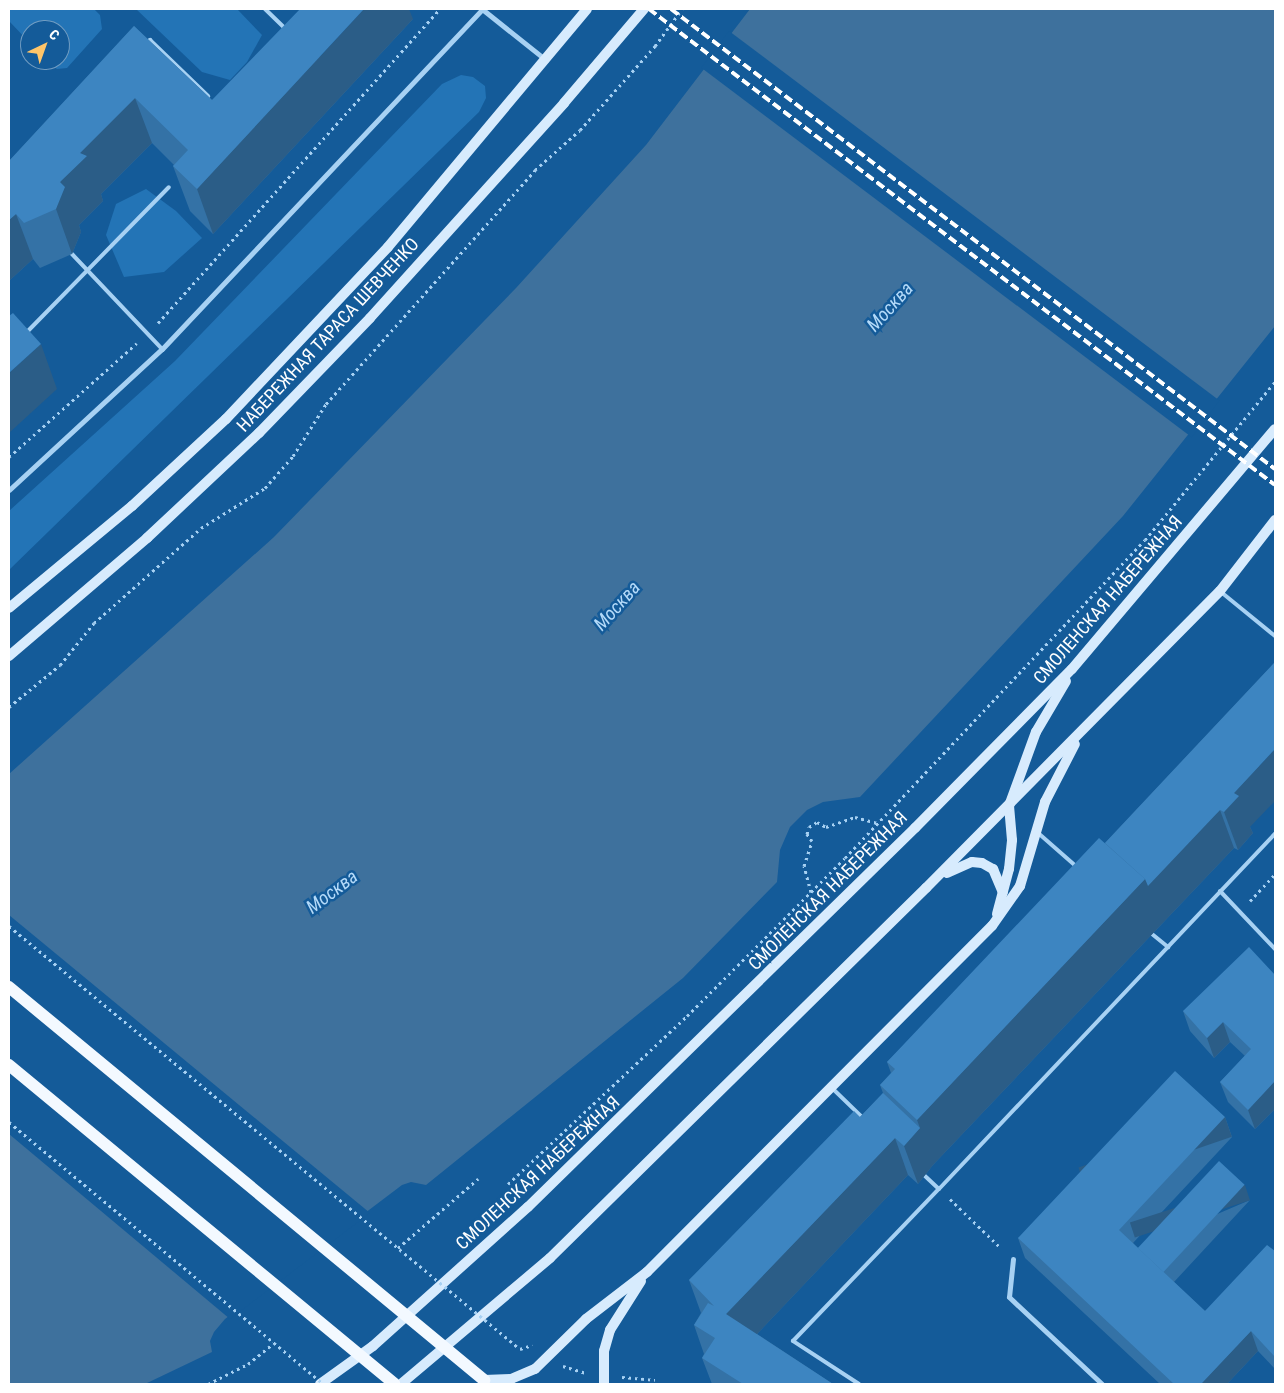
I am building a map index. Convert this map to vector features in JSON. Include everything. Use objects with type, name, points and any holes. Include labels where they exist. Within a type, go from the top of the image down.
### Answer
[{"type":"main road","name":"НАБЕРЕЖНАЯ ТАРАСА ШЕВЧЕНКО","points":[[9,608],[132,506],[226,418],[388,247],[587,9]]},
{"type":"main road","name":"НАБЕРЕЖНАЯ ТАРАСА ШЕВЧЕНКО","points":[[9,656],[147,538],[259,433],[377,310],[644,9]]},
{"type":"main road","name":"СМОЛЕНСКАЯ НАБЕРЕЖНАЯ","points":[[320,1384],[373,1346],[536,1200],[784,958],[1072,669],[1275,430]]},
{"type":"main road","points":[[401,1384],[550,1258],[1009,806],[1220,591],[1275,520]]},
{"type":"main road","points":[[992,926],[1003,895],[1012,840],[1009,806],[1036,732],[1072,669]]},
{"type":"main road","points":[[9,986],[484,1380],[511,1379],[535,1369],[586,1319],[647,1272],[833,1089],[992,926],[1020,886],[1045,802],[1085,730]]},
{"type":"main road","points":[[933,881],[955,868],[972,862],[982,863],[993,869],[1000,880],[1003,895]]},
{"type":"main road","points":[[9,1066],[394,1384]]},
{"type":"main road","points":[[604,1384],[604,1351],[610,1330],[647,1272]]},
{"type":"street","points":[[9,490],[162,349],[482,9],[546,60]]},
{"type":"street","points":[[1013,1259],[1009,1297],[1102,1384]]},
{"type":"lane","points":[[265,9],[289,32]]},
{"type":"lane","points":[[143,46],[150,40],[214,102]]},
{"type":"lane","points":[[23,336],[169,187]]},
{"type":"lane","points":[[72,254],[162,349]]},
{"type":"lane","points":[[1220,591],[1275,636]]},
{"type":"lane","points":[[1037,832],[1082,871]]},
{"type":"lane","points":[[859,1384],[793,1341],[1275,834]]},
{"type":"lane","points":[[1220,891],[1275,949]]},
{"type":"lane","points":[[1152,934],[1168,947]]},
{"type":"lane","points":[[833,1089],[866,1120]]},
{"type":"lane","points":[[925,1176],[939,1189]]},
{"type":"path","points":[[9,457],[148,334],[440,9]]},
{"type":"path","points":[[9,707],[60,665],[94,623],[201,528],[265,488],[292,456],[326,404],[535,170],[580,130],[655,46],[682,9]]},
{"type":"path","points":[[508,1184],[687,1016],[878,823],[1145,540],[1275,382]]},
{"type":"path","points":[[811,892],[804,866],[812,841],[807,834],[809,827],[817,822],[826,827],[855,817],[878,823]]},
{"type":"path","points":[[1240,912],[1275,874]]},
{"type":"path","points":[[9,926],[520,1348]]},
{"type":"path","points":[[9,1122],[323,1384]]},
{"type":"path","points":[[398,1248],[478,1179]]},
{"type":"path","points":[[939,1189],[1013,1259]]},
{"type":"path","points":[[208,1384],[248,1364],[274,1344]]},
{"type":"path","points":[[561,1366],[592,1374]]},
{"type":"path","points":[[612,1376],[655,1380]]},
{"type":"shaded area","points":[[9,9],[94,9],[100,15],[102,29],[70,65],[70,20],[20,20],[20,33],[9,21]]},
{"type":"shaded area","points":[[136,9],[237,9],[262,35],[247,62],[230,80],[202,72]]},
{"type":"shaded area","points":[[461,75],[473,77],[485,86],[486,98],[479,112],[9,570],[9,511],[175,361],[442,84]]},
{"type":"shaded area","points":[[146,189],[176,211],[202,238],[164,272],[124,277],[106,235],[116,204]]},
{"type":"water","name":"Москва","points":[[750,9],[1275,9],[1275,326],[1123,516],[860,797],[823,802],[807,810],[790,827],[780,850],[777,882],[683,978],[426,1185],[411,1182],[402,1185],[225,1319],[214,1332],[210,1341],[212,1352],[145,1384],[9,1384],[9,774],[274,537],[516,288],[646,145]]},
{"type":"pier","points":[[729,31],[1219,401],[1192,437],[701,68]]},
{"type":"pier","points":[[9,915],[370,1213],[230,1319],[9,1134]]},
{"type":"building","points":[[300,9],[364,9],[197,189],[173,166],[188,150],[135,98],[80,153],[87,156],[60,182],[65,187],[56,209],[24,223],[16,214],[9,220],[9,161],[134,26],[212,100]]},
{"type":"building","points":[[13,313],[41,344],[9,373],[9,316]]},
{"type":"building","points":[[1275,662],[1275,749],[1234,793],[1239,796],[1224,812],[1220,810],[1148,886],[1145,879],[1105,843]]},
{"type":"building","points":[[1099,838],[1145,879],[917,1120],[880,1085],[895,1069],[887,1062]]},
{"type":"building","points":[[1249,947],[1275,975],[1275,1083],[1248,1110],[1220,1082],[1251,1049],[1223,1022],[1207,1038],[1183,1011]]},
{"type":"building","points":[[1175,1071],[1225,1117],[1119,1230],[1205,1311],[1267,1245],[1275,1251],[1275,1357],[1251,1331],[1201,1384],[1174,1384],[1018,1238]]},
{"type":"building","points":[[883,1093],[920,1128],[904,1146],[895,1138],[726,1314],[833,1384],[743,1384],[702,1358],[715,1338],[694,1325],[708,1303],[714,1306],[689,1280],[854,1111],[860,1117]]},
{"type":"building","points":[[1219,1161],[1245,1185],[1163,1272],[1138,1248]]},
{"type":"railway","points":[[649,9],[1275,485]]},
{"type":"railway","points":[[671,9],[1275,469]]}]
